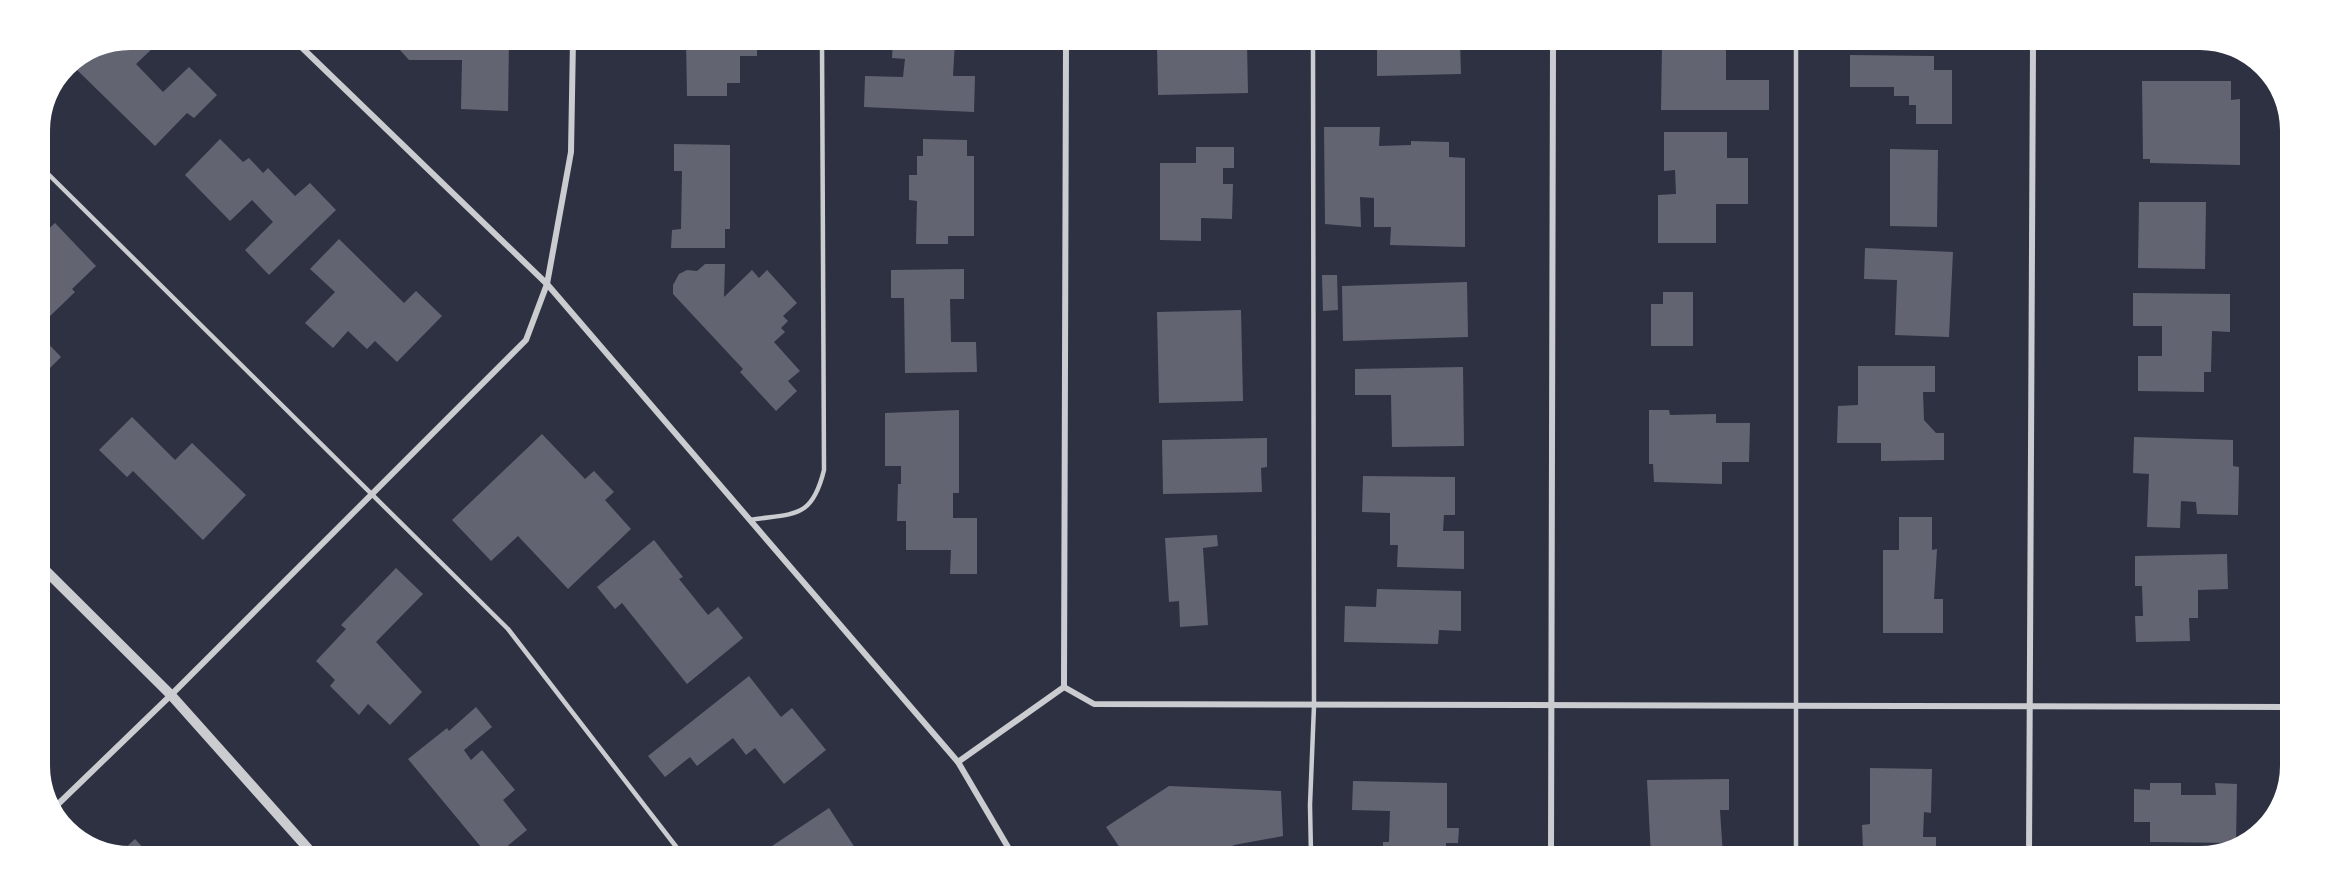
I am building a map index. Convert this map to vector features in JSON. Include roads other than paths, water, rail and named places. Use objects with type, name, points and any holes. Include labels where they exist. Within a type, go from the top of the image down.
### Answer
[{"type":"street","points":[[303,49],[547,284],[958,762],[1007,846]]},
{"type":"street","points":[[59,804],[171,695],[526,340],[547,284],[571,152],[573,49]]},
{"type":"street","points":[[1064,687],[1066,49]]},
{"type":"street","points":[[1551,846],[1554,49]]},
{"type":"street","points":[[2029,846],[2033,49]]},
{"type":"street","points":[[50,575],[171,695],[306,846]]},
{"type":"street","points":[[958,762],[1064,687]]},
{"type":"street","points":[[1064,687],[1094,704],[1551,707],[2280,707]]},
{"type":"lane","points":[[750,520],[792,514],[808,508],[819,490],[824,470],[822,49]]},
{"type":"lane","points":[[1311,846],[1314,706],[1313,49]]},
{"type":"lane","points":[[1796,49],[1796,846]]},
{"type":"lane","points":[[50,176],[508,629],[675,846]]}]
